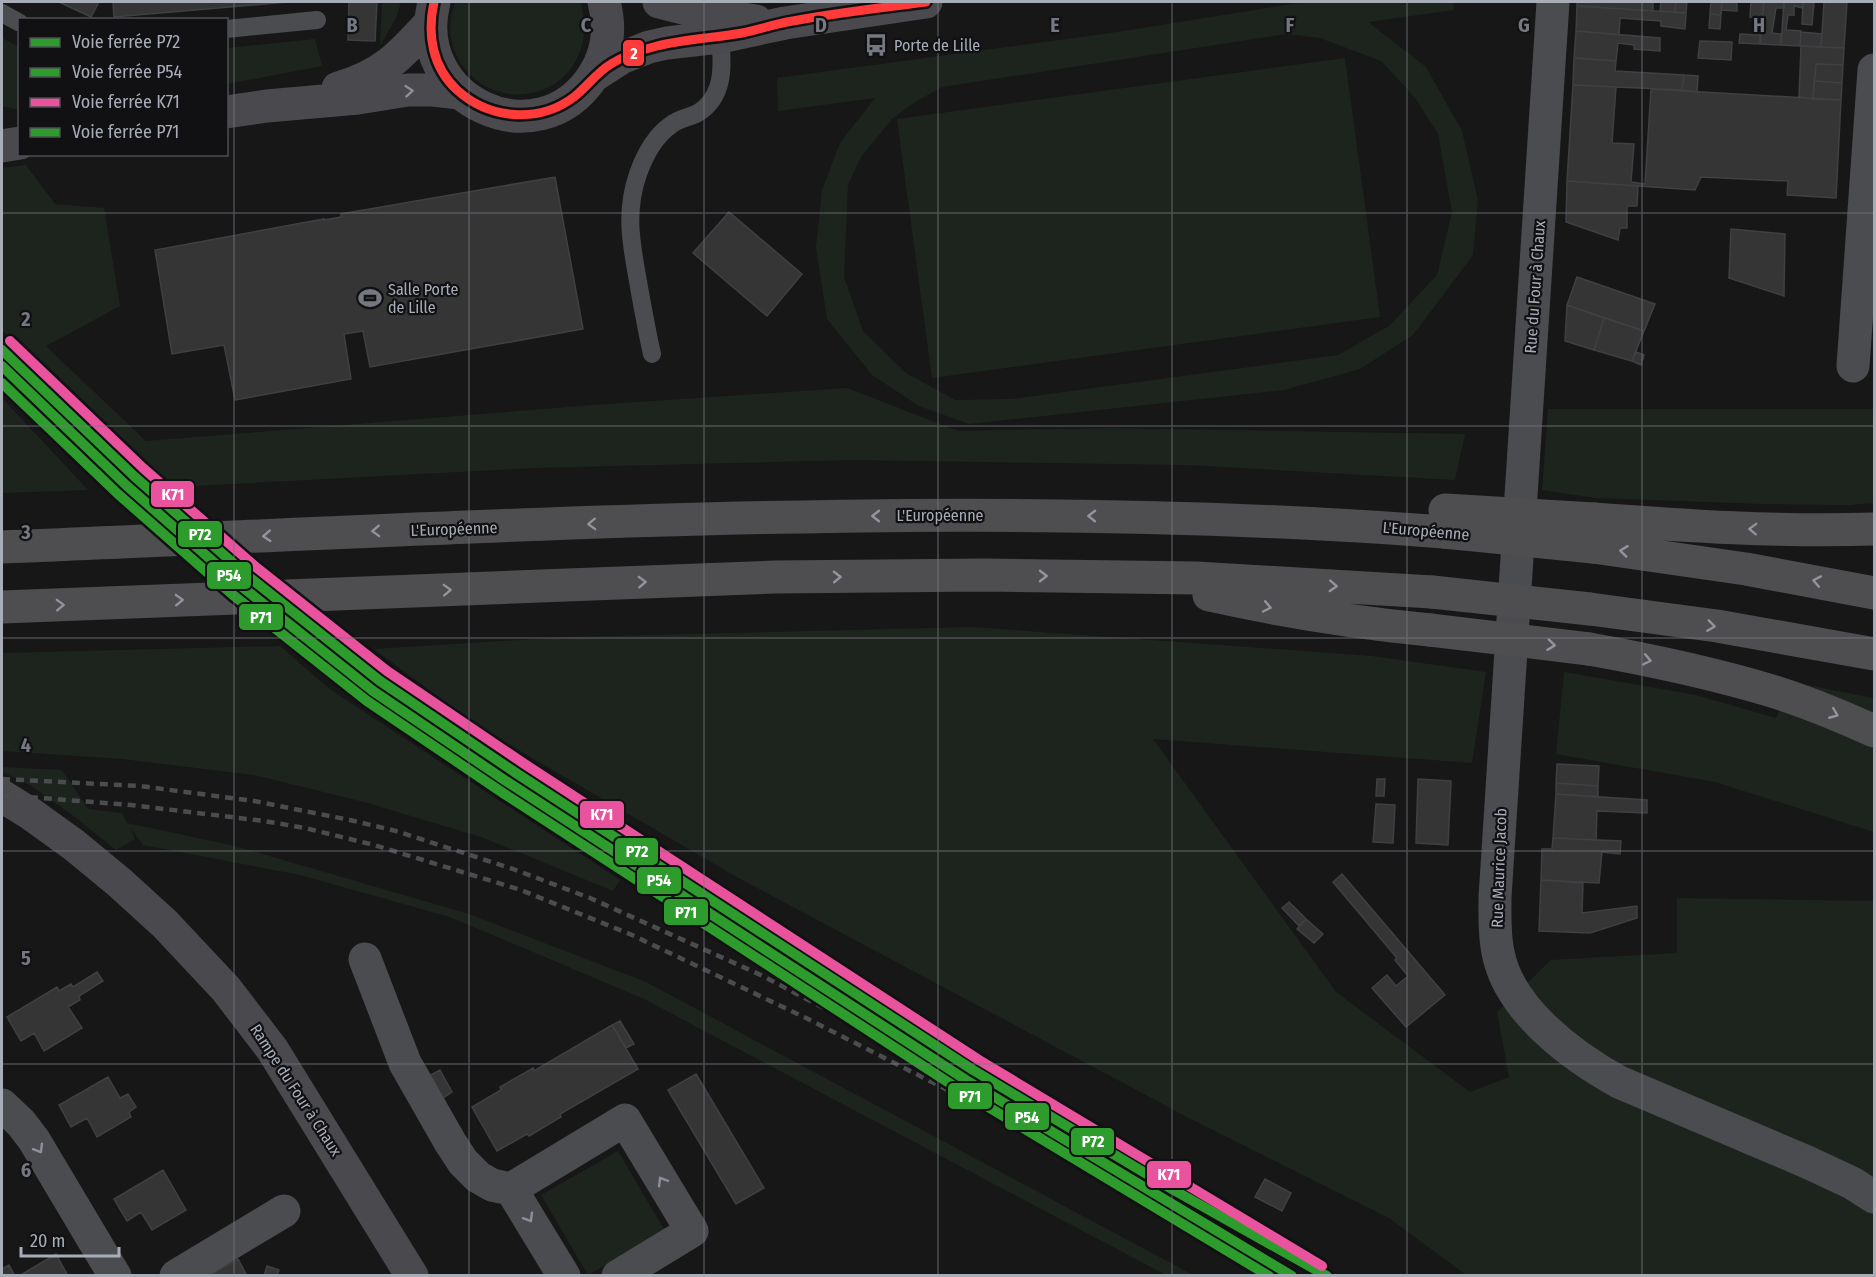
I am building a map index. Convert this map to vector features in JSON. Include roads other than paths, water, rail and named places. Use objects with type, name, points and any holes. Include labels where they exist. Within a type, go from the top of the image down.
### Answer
[{"type":"highway","name":"L'Européenne","points":[[2,547],[326,533],[831,516],[1126,516],[1316,524],[1445,521],[1593,533],[1746,569],[1875,593]]},
{"type":"highway","points":[[1593,533],[1695,527],[1772,530],[1875,529]]},
{"type":"highway","points":[[2,607],[775,577],[984,575],[1128,577],[1251,581],[1432,592],[1590,609],[1728,628],[1875,654]]},
{"type":"highway","points":[[1128,577],[1273,609],[1365,624],[1589,649],[1648,660],[1725,678],[1772,692],[1875,731]]},
{"type":"main road","points":[[432,12],[432,44],[438,65],[450,83],[479,106],[493,112],[508,115],[531,115],[553,109],[566,102],[584,88],[593,76],[607,43],[608,21],[604,2]]},
{"type":"main road","points":[[659,2],[742,20],[785,23]]},
{"type":"main road","points":[[593,76],[621,58],[649,47],[720,37],[785,23],[926,2]]},
{"type":"main road","points":[[267,106],[328,91],[370,76],[399,57],[432,12]]},
{"type":"main road","points":[[228,112],[358,98],[408,90],[460,93]]},
{"type":"main road","name":"Rampe du Four à Chaux","points":[[2,796],[74,844],[105,870],[165,924],[226,989],[272,1049],[349,1174]]},
{"type":"main road","name":"Rampe du Four à Chaux","points":[[2,816],[68,862],[156,942],[238,1032],[349,1174]]},
{"type":"main road","points":[[349,1174],[412,1275]]},
{"type":"street","name":"Rue du Four à Chaux","points":[[1516,572],[1553,2]]},
{"type":"street","points":[[1853,366],[1875,70]]},
{"type":"street","name":"Rue Maurice Jacob","points":[[1516,572],[1495,897],[1498,952],[1505,976],[1520,1000],[1540,1024],[1593,1068],[1619,1082],[1807,1162],[1852,1183],[1875,1197]]},
{"type":"street","points":[[365,959],[405,1063],[444,1133],[463,1162],[478,1177],[492,1185],[511,1189],[625,1120],[692,1231],[630,1272]]},
{"type":"street","points":[[2,1105],[21,1123],[34,1140],[115,1275]]},
{"type":"street","points":[[511,1189],[564,1275]]},
{"type":"street","points":[[176,1275],[284,1211]]},
{"type":"lane","points":[[2,13],[18,22]]},
{"type":"lane","points":[[228,29],[317,20]]},
{"type":"lane","points":[[652,354],[630,237],[633,194],[643,162],[660,135],[671,125],[705,108],[718,89],[723,65],[720,37]]},
{"type":"railway","points":[[2,779],[140,786],[254,801],[396,831],[513,869],[590,898],[763,976],[917,1054],[1170,1188]]},
{"type":"railway","points":[[2,795],[131,805],[305,828],[374,845],[521,890],[632,935],[806,1018],[1030,1132],[1150,1199]]},
{"type":"rail line","name":"K71","points":[[10,341],[143,468],[257,568],[387,671],[523,763],[979,1060],[1322,1266]]},
{"type":"rail line","name":"P72","points":[[2,350],[135,477],[249,577],[380,681],[516,773],[973,1070],[1170,1188],[1327,1276]]},
{"type":"rail line","name":"P54","points":[[2,366],[127,486],[241,586],[373,691],[509,783],[966,1080],[1292,1276]]},
{"type":"rail line","name":"P71","points":[[2,383],[118,494],[233,595],[367,701],[503,793],[960,1090],[1269,1276]]},
{"type":"place","name":"Porte de Lille","points":[[876,45]]},
{"type":"place","name":"Salle Porte de Lille","points":[[370,298]]}]
